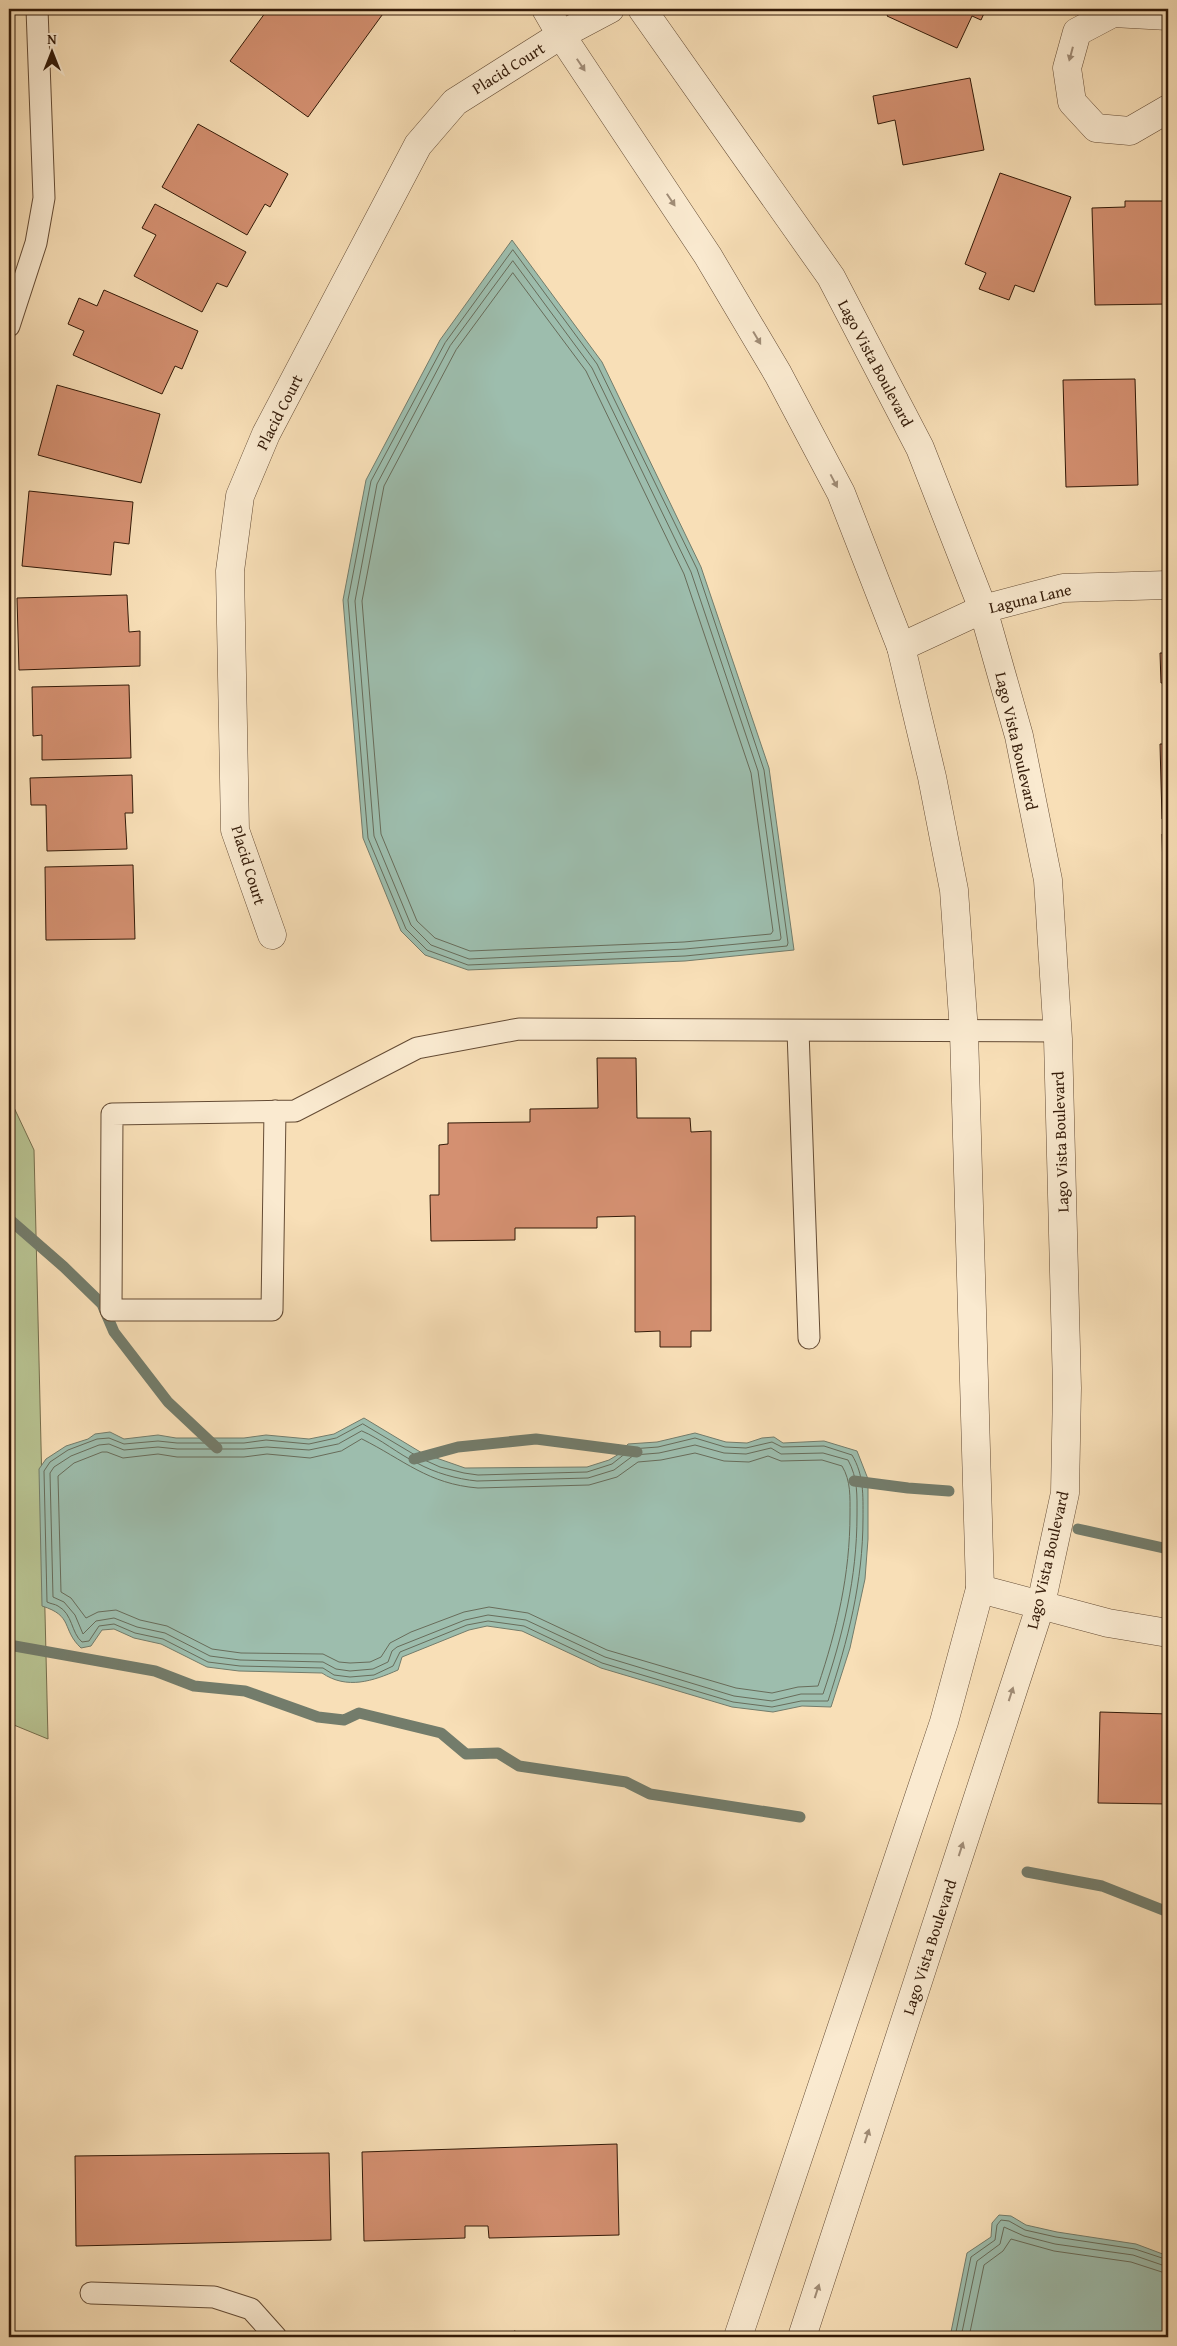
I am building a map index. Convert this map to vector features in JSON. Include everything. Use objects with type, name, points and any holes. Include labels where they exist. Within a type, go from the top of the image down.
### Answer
[{"type":"street","points":[[546,9],[561,35],[708,256],[778,374],[840,494],[901,647],[932,777],[954,890],[964,1032],[980,1589],[944,1722],[738,2337]]},
{"type":"street","name":"Placid Court","points":[[272,935],[235,830],[230,571],[240,496],[266,434],[418,145],[455,102],[561,35],[610,9]]},
{"type":"street","name":"Lago Vista Boulevard","points":[[642,9],[831,277],[920,448],[983,609],[1019,736],[1048,880],[1057,1031],[1067,1388],[1065,1493],[1041,1604],[802,2337]]},
{"type":"street","points":[[1168,16],[1113,13],[1077,32],[1067,68],[1072,102],[1096,128],[1130,131],[1168,109]]},
{"type":"street","name":"Laguna Lane","points":[[901,647],[983,609],[1063,588],[1168,585]]},
{"type":"street","points":[[980,1589],[1108,1623],[1168,1633]]},
{"type":"lane","points":[[9,326],[36,243],[44,198],[37,9]]},
{"type":"lane","points":[[275,1112],[272,1310],[111,1310],[112,1114],[295,1111],[417,1048],[520,1029],[1057,1031]]},
{"type":"lane","points":[[798,1031],[810,1338]]},
{"type":"lane","points":[[92,2293],[214,2296],[251,2309],[276,2337]]},
{"type":"green space","points":[[9,1097],[34,1150],[48,1739],[9,1723]]},
{"type":"water","points":[[512,240],[602,362],[701,567],[769,768],[794,950],[685,961],[468,970],[425,955],[401,931],[363,838],[343,600],[366,480],[440,340]]},
{"type":"water","points":[[364,1418],[422,1453],[465,1468],[587,1467],[609,1460],[619,1454],[628,1444],[657,1442],[695,1433],[726,1442],[747,1443],[762,1438],[774,1437],[783,1443],[824,1441],[857,1451],[868,1479],[868,1539],[865,1579],[850,1648],[831,1707],[802,1706],[773,1712],[732,1707],[601,1668],[522,1631],[487,1626],[469,1630],[402,1657],[398,1670],[379,1678],[360,1682],[341,1681],[322,1673],[239,1671],[207,1667],[161,1644],[134,1638],[114,1629],[102,1630],[91,1646],[81,1648],[59,1614],[42,1606],[39,1469],[46,1459],[66,1446],[88,1439],[95,1434],[110,1432],[124,1439],[158,1435],[176,1438],[244,1438],[266,1435],[309,1439],[334,1434]]},
{"type":"water","points":[[999,2215],[1011,2216],[1026,2225],[1057,2232],[1136,2244],[1168,2256],[1168,2337],[950,2337],[967,2253],[991,2237],[992,2223]]},
{"type":"building","points":[[268,9],[381,9],[385,11],[308,117],[230,61]]},
{"type":"building","points":[[891,9],[986,9],[981,20],[972,16],[957,48],[887,16]]},
{"type":"building","points":[[970,78],[984,150],[903,165],[895,120],[878,124],[873,96]]},
{"type":"building","points":[[198,124],[288,174],[270,207],[265,204],[247,235],[162,187]]},
{"type":"building","points":[[1000,173],[1071,197],[1034,292],[1015,285],[1009,300],[979,289],[986,273],[965,264]]},
{"type":"building","points":[[1125,201],[1167,201],[1168,304],[1095,305],[1092,208],[1125,207]]},
{"type":"building","points":[[155,204],[246,252],[227,287],[217,283],[202,312],[134,276],[156,235],[142,228]]},
{"type":"building","points":[[104,290],[198,331],[182,369],[175,366],[162,394],[73,355],[84,331],[68,324],[79,298],[97,306]]},
{"type":"building","points":[[1135,379],[1138,485],[1066,487],[1063,380]]},
{"type":"building","points":[[57,385],[160,414],[141,483],[38,455]]},
{"type":"building","points":[[29,491],[133,502],[129,544],[114,542],[111,575],[22,566]]},
{"type":"building","points":[[127,595],[129,632],[140,631],[140,666],[19,670],[17,598]]},
{"type":"building","points":[[1160,653],[1168,653],[1168,728],[1166,728],[1165,683],[1161,683]]},
{"type":"building","points":[[129,685],[131,758],[42,760],[42,735],[33,736],[32,687]]},
{"type":"building","points":[[1160,744],[1168,744],[1168,818],[1162,819]]},
{"type":"building","points":[[132,775],[133,813],[125,813],[127,849],[47,851],[46,805],[31,805],[30,778]]},
{"type":"building","points":[[1162,834],[1168,834],[1168,908],[1164,908]]},
{"type":"building","points":[[133,865],[135,939],[46,940],[45,867]]},
{"type":"building","points":[[1166,926],[1168,926],[1168,998],[1167,998]]},
{"type":"building","points":[[597,1058],[636,1058],[637,1118],[690,1118],[691,1132],[711,1131],[711,1331],[691,1331],[691,1347],[660,1347],[660,1331],[635,1332],[635,1216],[597,1217],[597,1228],[515,1228],[515,1240],[431,1241],[430,1195],[439,1195],[439,1145],[448,1144],[448,1123],[530,1122],[530,1109],[598,1108]]},
{"type":"building","points":[[1100,1712],[1168,1714],[1168,1804],[1098,1803]]},
{"type":"building","points":[[617,2144],[619,2235],[489,2238],[488,2226],[465,2226],[465,2238],[364,2241],[362,2152]]},
{"type":"building","points":[[329,2153],[331,2240],[76,2246],[75,2156]]},
{"type":"building","points":[[514,2331],[537,2337],[512,2337]]},
{"type":"waterway","points":[[9,1219],[64,1267],[102,1304],[114,1332],[168,1402],[217,1448]]},
{"type":"waterway","points":[[414,1459],[458,1447],[536,1439],[637,1452]]},
{"type":"waterway","points":[[854,1481],[949,1491]]},
{"type":"waterway","points":[[1078,1529],[1168,1549]]},
{"type":"waterway","points":[[9,1645],[155,1671],[194,1686],[245,1691],[318,1717],[344,1720],[359,1713],[441,1733],[466,1754],[498,1753],[519,1766],[626,1782],[650,1794],[800,1817]]},
{"type":"waterway","points":[[1027,1872],[1102,1886],[1168,1912]]}]
